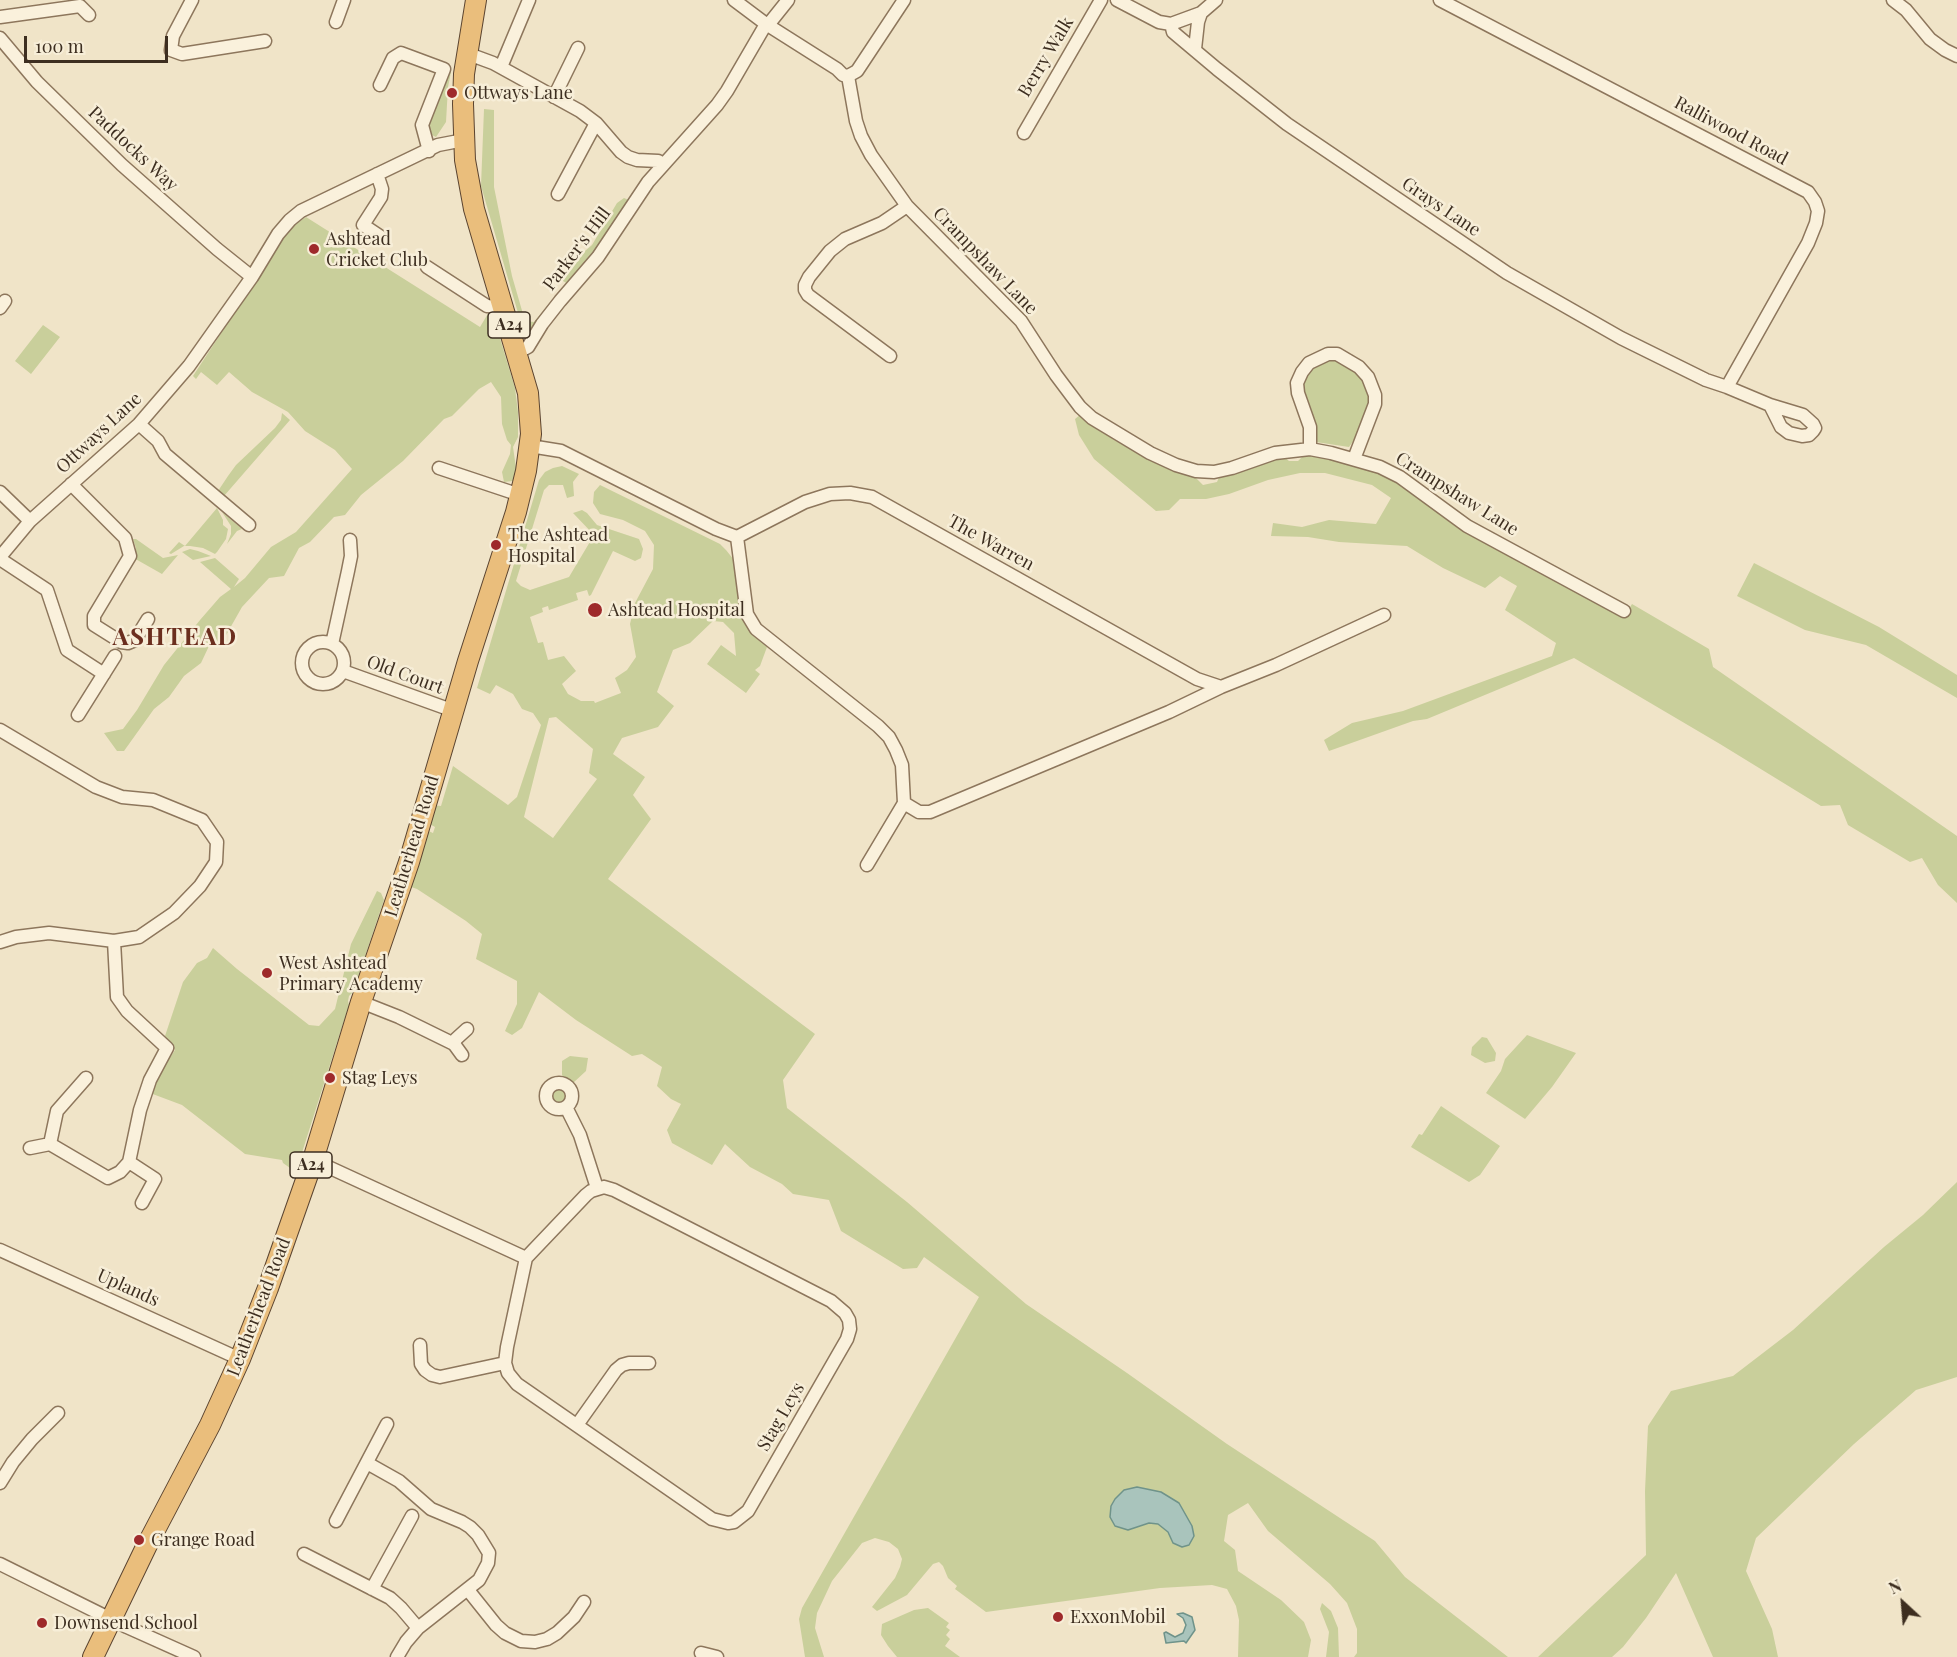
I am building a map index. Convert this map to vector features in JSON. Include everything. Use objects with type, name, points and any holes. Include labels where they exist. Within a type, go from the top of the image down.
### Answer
[{"type":"highway","name":"Leatherhead Road","points":[[93,1657],[147,1545],[207,1431],[240,1359],[268,1288],[313,1160],[362,1002],[409,862],[526,471],[531,423],[528,393],[474,208],[465,160],[463,104],[474,1]]},
{"type":"street","points":[[192,0],[173,36],[171,50],[182,54],[265,41]]},
{"type":"street","points":[[336,22],[344,0]]},
{"type":"street","points":[[501,67],[529,0]]},
{"type":"street","points":[[734,0],[843,75],[848,76],[856,71],[904,0]]},
{"type":"street","name":"Parker's Hill","points":[[517,353],[528,347],[548,316],[598,257],[648,182],[717,105],[767,24],[788,0]]},
{"type":"street","name":"Berry Walk","points":[[1024,133],[1101,0]]},
{"type":"street","name":"Grays Lane","points":[[1117,0],[1159,22],[1171,24],[1173,32],[1287,124],[1507,273],[1559,305],[1622,338],[1706,380],[1770,405]]},
{"type":"street","points":[[1171,24],[1201,14],[1216,0]]},
{"type":"street","name":"Ralliwood Road","points":[[1440,0],[1808,192],[1818,211],[1808,243],[1727,387]]},
{"type":"street","points":[[1893,0],[1906,10],[1930,39],[1957,56]]},
{"type":"street","points":[[0,17],[80,6],[88,15]]},
{"type":"street","points":[[1195,49],[1201,14]]},
{"type":"street","name":"Paddocks Way","points":[[0,38],[36,82],[81,126],[217,249],[252,277]]},
{"type":"street","points":[[554,97],[578,48]]},
{"type":"street","points":[[380,85],[393,58],[401,53],[444,69],[422,125],[429,151]]},
{"type":"street","points":[[467,56],[487,60],[580,111],[596,123],[628,157],[658,161],[663,164]]},
{"type":"street","name":"Crampshaw Lane","points":[[848,76],[861,136],[871,155],[907,206],[1021,321],[1056,375],[1080,407],[1092,418],[1150,453],[1196,471],[1214,472],[1275,453],[1310,450],[1380,467],[1400,477],[1467,526],[1624,611]]},
{"type":"street","points":[[558,194],[596,123]]},
{"type":"street","name":"Ottways Lane","points":[[0,558],[30,521],[139,424],[189,366],[252,277],[278,234],[290,220],[301,211],[438,145],[464,140]]},
{"type":"street","points":[[377,174],[382,189],[381,197],[363,225],[381,237]]},
{"type":"street","points":[[890,356],[808,295],[805,285],[809,277],[837,245],[845,239],[882,223],[907,206]]},
{"type":"street","points":[[427,267],[488,306],[503,307]]},
{"type":"street","points":[[1310,450],[1310,428],[1298,393],[1297,383],[1309,363],[1328,354],[1337,354],[1359,367],[1368,377],[1375,395],[1375,404],[1354,459]]},
{"type":"street","points":[[139,424],[158,441],[165,454],[249,525]]},
{"type":"street","points":[[530,446],[561,451],[716,529],[737,537],[747,614],[756,629],[878,726],[889,737],[902,765],[904,803],[867,865]]},
{"type":"street","points":[[439,468],[520,495]]},
{"type":"street","points":[[71,484],[125,538],[130,556],[98,609],[93,619],[94,625],[121,642],[128,643],[135,640],[148,619]]},
{"type":"street","points":[[0,492],[30,521]]},
{"type":"street","name":"The Warren","points":[[737,537],[805,502],[830,494],[850,493],[872,497],[1197,679],[1221,687]]},
{"type":"street","points":[[332,644],[351,556],[350,540]]},
{"type":"street","points":[[0,558],[46,590],[67,650],[104,674]]},
{"type":"street","points":[[904,803],[919,812],[930,812],[1169,712],[1384,615]]},
{"type":"street","name":"Old Court","points":[[321,642],[332,644],[340,650],[345,661],[343,671],[336,680],[326,685],[315,683],[306,676],[302,666],[303,655],[310,646],[321,642]]},
{"type":"street","points":[[78,715],[115,656]]},
{"type":"street","name":"Old Court","points":[[343,671],[454,711]]},
{"type":"street","points":[[0,730],[93,786],[122,797],[153,800],[202,820],[217,842],[216,862],[200,886],[174,913],[139,937],[114,941],[49,933],[16,937],[0,942]]},
{"type":"street","points":[[30,1148],[50,1144],[108,1178],[120,1172],[129,1162],[140,1110],[150,1080],[167,1048],[127,1011],[117,997],[114,941]]},
{"type":"street","points":[[362,1002],[454,1044],[462,1055]]},
{"type":"street","points":[[454,1044],[467,1029]]},
{"type":"street","points":[[50,1144],[57,1111],[86,1078]]},
{"type":"street","points":[[420,1345],[425,1370],[440,1377],[506,1364],[507,1347],[526,1258],[585,1195],[597,1188],[580,1135],[566,1107]]},
{"type":"street","points":[[313,1160],[526,1258]]},
{"type":"street","points":[[129,1162],[155,1179],[142,1203]]},
{"type":"street","name":"Stag Leys","points":[[506,1364],[508,1373],[517,1384],[712,1519],[728,1523],[748,1511],[847,1339],[850,1329],[849,1320],[845,1313],[831,1301],[614,1190],[604,1187],[597,1188]]},
{"type":"street","name":"Uplands","points":[[0,1250],[240,1359]]},
{"type":"street","points":[[578,1425],[616,1370],[629,1363],[650,1363]]},
{"type":"street","points":[[0,1483],[13,1462],[32,1439],[58,1413]]},
{"type":"street","points":[[336,1521],[387,1424]]},
{"type":"street","points":[[367,1463],[399,1481],[431,1509],[462,1522],[478,1534],[489,1553],[488,1563],[479,1580],[418,1628],[397,1657]]},
{"type":"street","points":[[372,1588],[412,1516]]},
{"type":"street","points":[[304,1554],[390,1598],[418,1628]]},
{"type":"street","points":[[0,1564],[194,1657]]},
{"type":"street","points":[[468,1590],[496,1625],[505,1633],[522,1641],[534,1642],[557,1634],[574,1617],[584,1602]]},
{"type":"street","points":[[701,1653],[717,1657]]},
{"type":"green space","points":[[448,70],[451,72],[446,122],[436,137],[428,133],[425,125]]},
{"type":"green space","points":[[484,109],[494,110],[494,187],[512,276],[525,321],[534,322],[549,304],[553,305],[531,337],[527,337],[521,323],[481,186]]},
{"type":"green space","points":[[624,198],[631,201],[602,247],[568,284],[563,281],[561,275],[592,245],[617,203]]},
{"type":"green space","points":[[306,217],[480,327],[489,312],[492,312],[515,388],[518,412],[518,437],[513,447],[516,468],[513,481],[504,482],[502,472],[510,454],[511,445],[502,424],[501,397],[491,382],[479,389],[452,416],[444,419],[403,461],[361,495],[345,515],[334,517],[310,542],[299,548],[284,576],[269,578],[242,607],[225,637],[209,646],[201,663],[184,676],[169,697],[154,709],[124,751],[117,751],[104,733],[123,729],[164,665],[220,597],[231,589],[200,562],[215,558],[239,579],[234,587],[245,578],[271,547],[296,532],[352,469],[335,450],[305,431],[288,412],[252,392],[229,372],[217,385],[201,372],[196,379],[193,376],[290,228]]},
{"type":"green space","points":[[43,325],[60,337],[31,374],[15,361]]},
{"type":"green space","points":[[1333,357],[1355,366],[1371,396],[1356,437],[1349,447],[1316,442],[1301,386],[1309,370]]},
{"type":"green space","points":[[282,413],[290,420],[224,496],[218,491],[228,476],[236,465],[275,428],[281,420]]},
{"type":"green space","points":[[1081,414],[1114,440],[1159,464],[1193,475],[1203,485],[1217,482],[1220,475],[1282,455],[1289,461],[1298,461],[1305,454],[1355,462],[1389,476],[1625,615],[1632,604],[1709,649],[1713,667],[1957,836],[1957,903],[1938,885],[1922,858],[1910,862],[1848,825],[1840,805],[1821,806],[1574,658],[1427,719],[1413,721],[1329,751],[1324,740],[1352,723],[1403,711],[1552,656],[1556,643],[1505,610],[1517,586],[1500,576],[1485,588],[1443,568],[1407,546],[1271,536],[1273,523],[1302,527],[1329,520],[1376,524],[1391,498],[1372,485],[1325,473],[1300,473],[1206,499],[1180,499],[1169,510],[1156,511],[1094,459],[1079,435],[1075,419]]},
{"type":"green space","points":[[562,466],[579,474],[573,482],[574,496],[567,498],[563,485],[549,485],[544,490],[516,581],[521,586],[530,590],[569,577],[594,535],[573,513],[582,510],[597,525],[639,539],[643,549],[641,558],[635,561],[613,551],[591,595],[589,596],[587,590],[576,593],[578,600],[549,610],[548,606],[542,608],[543,612],[530,617],[538,643],[543,642],[548,660],[564,656],[576,671],[562,684],[568,694],[581,701],[594,701],[595,703],[621,693],[615,678],[627,670],[636,657],[630,624],[635,603],[653,569],[654,545],[645,531],[623,520],[600,514],[593,503],[594,492],[600,485],[720,544],[734,560],[744,622],[767,647],[760,666],[755,670],[760,674],[746,693],[707,664],[721,645],[736,656],[734,633],[723,622],[713,621],[690,643],[673,650],[657,692],[674,706],[658,727],[622,738],[613,754],[645,777],[633,795],[651,819],[608,879],[815,1034],[783,1080],[787,1108],[907,1202],[1026,1304],[1227,1444],[1375,1541],[1405,1577],[1508,1657],[1354,1657],[1357,1653],[1357,1629],[1347,1603],[1330,1584],[1268,1531],[1248,1503],[1228,1515],[1224,1541],[1235,1550],[1238,1571],[1281,1600],[1304,1622],[1311,1640],[1308,1657],[1238,1657],[1239,1620],[1236,1606],[1227,1589],[1212,1585],[1160,1588],[986,1612],[955,1589],[957,1586],[948,1578],[939,1562],[933,1564],[907,1595],[877,1611],[872,1607],[895,1578],[902,1559],[898,1549],[889,1542],[875,1538],[862,1543],[832,1581],[817,1613],[815,1628],[824,1657],[805,1657],[799,1619],[802,1608],[979,1297],[924,1257],[917,1268],[903,1269],[841,1231],[829,1200],[793,1194],[782,1184],[750,1167],[725,1144],[712,1165],[672,1143],[667,1130],[681,1104],[671,1099],[657,1086],[662,1067],[642,1054],[632,1056],[576,1020],[539,992],[522,1028],[512,1035],[505,1031],[517,1004],[517,981],[476,959],[482,934],[417,889],[408,886],[426,830],[433,833],[435,827],[426,822],[432,805],[441,806],[453,766],[508,805],[517,797],[541,725],[533,713],[522,709],[513,694],[496,685],[490,694],[477,688],[539,480],[545,472]],"holes":[[[556,717],[593,749],[589,773],[597,779],[553,838],[524,817],[549,718]],[[1161,1492],[1179,1503],[1173,1543],[1168,1532],[1159,1524],[1149,1523],[1128,1530]]]},
{"type":"green space","points":[[217,508],[223,525],[228,529],[226,539],[217,552],[215,554],[203,548],[185,546]]},
{"type":"green space","points":[[222,512],[242,529],[237,531],[227,544],[231,526]]},
{"type":"green space","points":[[133,539],[163,558],[178,555],[162,574],[132,557],[136,548]]},
{"type":"green space","points":[[179,542],[185,546],[171,554],[169,553]]},
{"type":"green space","points":[[190,549],[211,556],[193,560],[182,552]]},
{"type":"green space","points":[[1754,563],[1879,627],[1957,675],[1957,698],[1866,645],[1805,630],[1737,596]]},
{"type":"green space","points":[[377,891],[381,893],[384,900],[353,992],[349,996],[349,1005],[299,1162],[290,1168],[282,1160],[245,1154],[182,1105],[150,1093],[155,1080],[175,1050],[165,1036],[183,982],[197,963],[207,958],[213,948],[309,1025],[319,1026],[335,1009],[351,944]]},
{"type":"green space","points":[[1527,1035],[1576,1053],[1525,1119],[1486,1093],[1501,1071],[1505,1059]]},
{"type":"green space","points":[[1482,1037],[1487,1038],[1496,1053],[1495,1061],[1485,1063],[1471,1055],[1472,1047]]},
{"type":"green space","points":[[570,1056],[588,1058],[586,1071],[573,1083],[567,1082],[562,1075],[562,1061]]},
{"type":"green space","points":[[556,1087],[562,1087],[567,1095],[565,1101],[556,1103],[551,1098],[551,1092]]},
{"type":"green space","points":[[1441,1106],[1500,1146],[1480,1175],[1469,1182],[1411,1147]]},
{"type":"green space","points":[[1957,1182],[1957,1377],[1916,1390],[1854,1444],[1756,1538],[1746,1571],[1772,1629],[1778,1657],[1713,1657],[1676,1573],[1646,1618],[1612,1657],[1538,1657],[1646,1555],[1645,1491],[1648,1426],[1671,1391],[1733,1376],[1793,1330]]},
{"type":"green space","points":[[1322,1603],[1331,1611],[1338,1628],[1339,1657],[1326,1657],[1329,1632],[1320,1609]]},
{"type":"green space","points":[[928,1608],[949,1623],[946,1627],[950,1630],[946,1635],[950,1639],[945,1646],[960,1657],[897,1657],[888,1646],[881,1635],[882,1624],[914,1610]]},
{"type":"water","points":[[1137,1487],[1161,1492],[1179,1503],[1192,1526],[1194,1536],[1189,1545],[1182,1547],[1173,1543],[1168,1532],[1158,1524],[1149,1523],[1128,1530],[1115,1526],[1110,1517],[1111,1506],[1124,1490]]},
{"type":"water","points":[[1183,1613],[1192,1617],[1195,1630],[1186,1643],[1184,1641],[1166,1643],[1164,1633],[1175,1637],[1183,1633],[1186,1625],[1183,1618],[1177,1614]]},
{"type":"place","name":"Ottways Lane","points":[[452,93]]},
{"type":"place","name":"Ashtead Cricket Club","points":[[314,249]]},
{"type":"place","name":"The Ashtead Hospital","points":[[496,545]]},
{"type":"place","name":"Ashtead Hospital","points":[[595,610]]},
{"type":"place","name":"West Ashtead Primary Academy","points":[[267,973]]},
{"type":"place","name":"Stag Leys","points":[[330,1078]]},
{"type":"place","name":"Grange Road","points":[[139,1540]]},
{"type":"place","name":"ExxonMobil","points":[[1058,1617]]},
{"type":"place","name":"Downsend School","points":[[42,1623]]},
{"type":"district","name":"ASHTEAD","points":[[175,638]]}]
